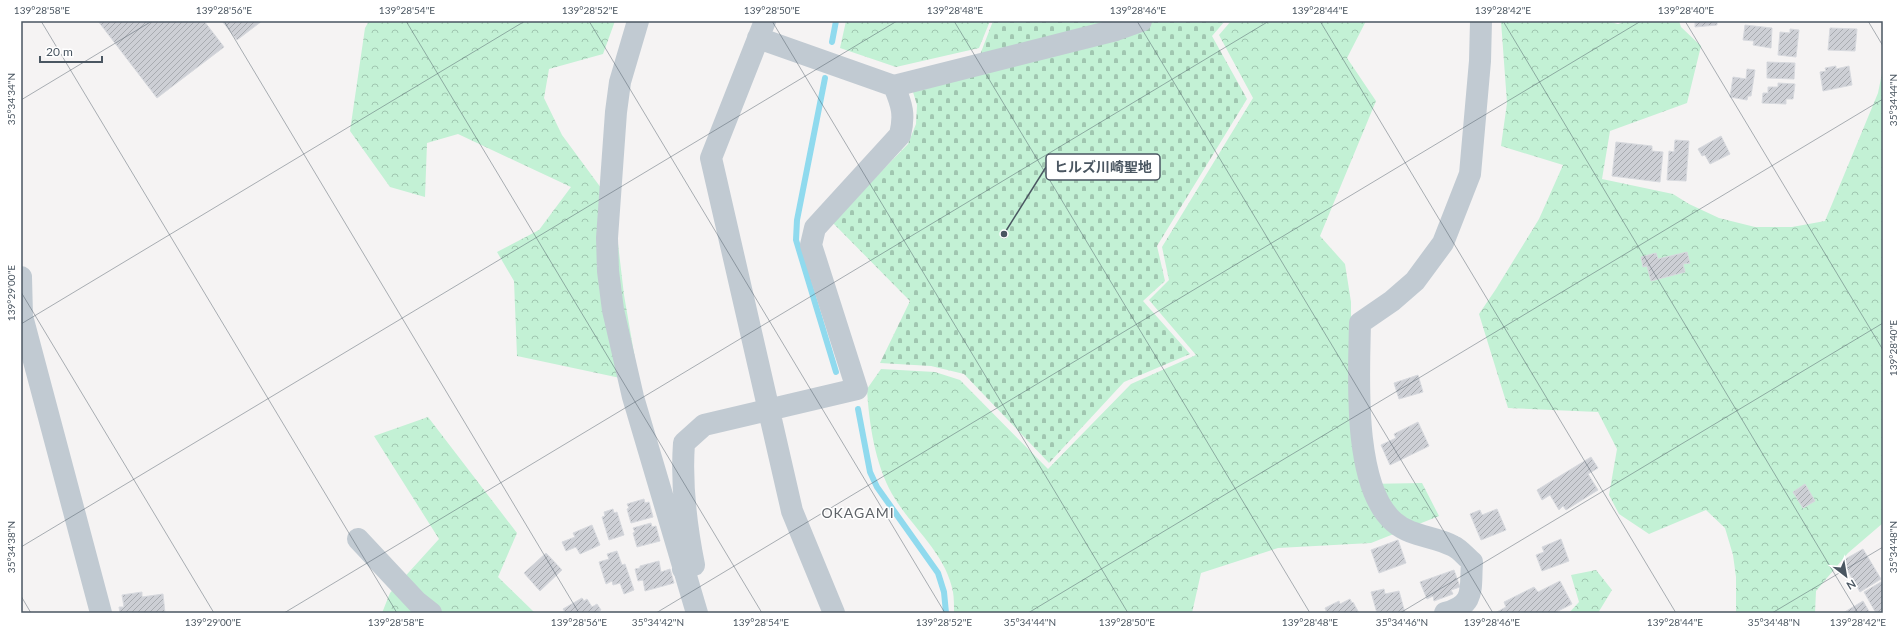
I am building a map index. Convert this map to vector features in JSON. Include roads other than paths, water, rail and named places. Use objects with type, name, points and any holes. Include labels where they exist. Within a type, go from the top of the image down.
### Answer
[{"type":"street","points":[[638,21],[622,76],[616,112],[608,225],[608,271],[613,310],[622,354],[642,432],[697,613]]},
{"type":"street","points":[[834,613],[792,511],[711,158],[762,30],[894,86],[1116,30],[1141,21]]},
{"type":"street","points":[[1445,613],[1463,606],[1470,597],[1472,562],[1454,546],[1403,529],[1394,522],[1384,510],[1377,496],[1370,479],[1362,438],[1359,401],[1360,323],[1392,301],[1415,281],[1443,242],[1470,174],[1480,61],[1481,21]]},
{"type":"street","points":[[683,569],[694,565],[689,540],[682,473],[684,443],[704,425],[857,389],[811,246],[815,228],[900,135],[904,120],[901,104],[894,86]]},
{"type":"street","points":[[21,277],[22,316],[101,613]]},
{"type":"street","points":[[358,540],[417,602],[431,613]]},
{"type":"waterway","points":[[832,42],[836,21]]},
{"type":"waterway","points":[[825,78],[797,220],[796,240],[836,372]]},
{"type":"waterway","points":[[858,409],[870,472],[877,487],[938,573],[944,592],[946,613]]},
{"type":"place","name":"ヒルズ川崎聖地","points":[[1004,234]]},
{"type":"district","name":"OKAGAMI","points":[[858,512]]}]
